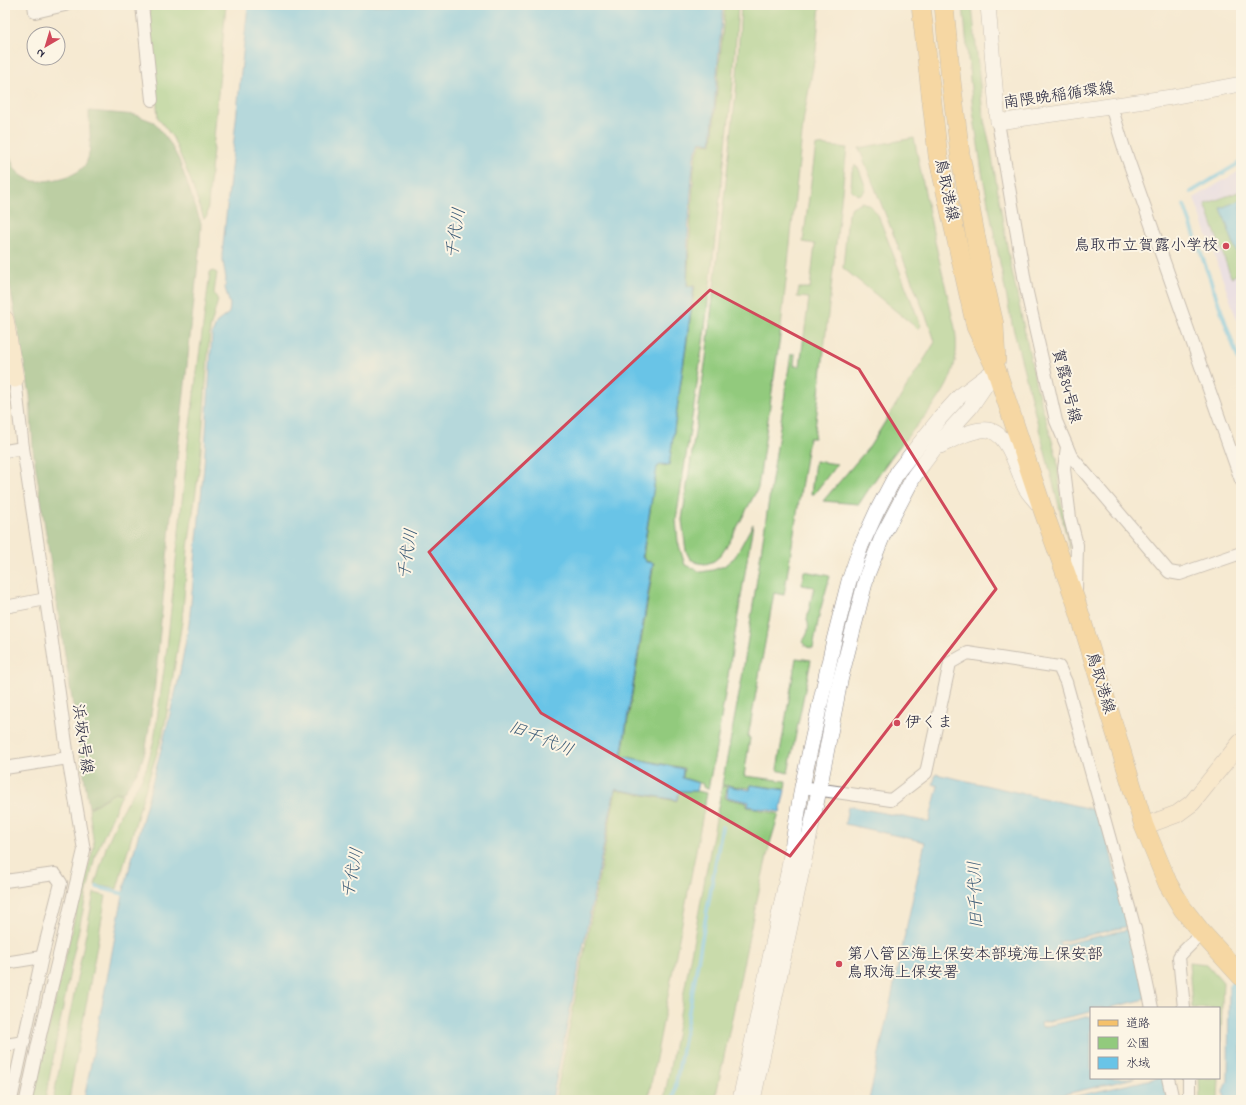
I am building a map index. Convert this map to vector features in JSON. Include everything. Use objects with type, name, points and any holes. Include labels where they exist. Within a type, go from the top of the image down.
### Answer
[{"type":"main road","name":"鳥取港線","points":[[921,5],[938,156],[976,327],[996,369],[1043,510],[1076,602],[1144,826],[1168,884],[1183,909],[1220,954],[1241,976]]},
{"type":"main road","name":"鳥取港線","points":[[944,5],[960,154],[983,276],[994,324],[996,369]]},
{"type":"main road","points":[[5,319],[10,379]]},
{"type":"main road","points":[[1144,826],[1177,814],[1192,803],[1241,742]]},
{"type":"street","points":[[34,5],[35,12],[65,5]]},
{"type":"street","points":[[142,5],[152,100]]},
{"type":"street","name":"南隈晩稲循環線","points":[[988,5],[998,122],[1172,98],[1241,84]]},
{"type":"street","points":[[1111,106],[1241,480]]},
{"type":"street","name":"賀露84号線","points":[[998,122],[1026,288],[1056,421],[1071,456],[1169,572],[1180,574],[1241,553]]},
{"type":"street","points":[[753,1100],[819,790],[840,680],[867,575],[883,535],[914,476],[970,408],[996,369]]},
{"type":"street","points":[[740,1100],[786,881],[802,787],[834,640],[861,546],[898,471],[940,418],[960,396],[996,369]]},
{"type":"street","name":"浜坂4号線","points":[[10,379],[23,448],[68,758],[84,850],[26,1100]]},
{"type":"street","points":[[934,450],[957,438],[981,430],[996,432],[1008,447],[1026,489],[1043,510]]},
{"type":"street","points":[[1067,447],[1064,477],[1070,518],[1077,546],[1076,602]]},
{"type":"street","points":[[5,451],[23,448]]},
{"type":"street","points":[[5,607],[46,599]]},
{"type":"street","points":[[802,787],[891,800],[926,773],[950,663],[968,653],[1059,667],[1066,682],[1135,929],[1152,1007]]},
{"type":"street","points":[[5,768],[68,758]]},
{"type":"street","points":[[5,882],[55,874],[61,883],[42,957],[11,1100]]},
{"type":"street","points":[[1184,1007],[1179,957],[1202,933]]},
{"type":"street","points":[[5,963],[42,957]]},
{"type":"street","points":[[5,1045],[24,1042]]},
{"type":"street","points":[[1168,1079],[1172,1100]]},
{"type":"street","points":[[1189,1079],[1189,1100]]},
{"type":"highlighted area","points":[[710,290],[859,369],[996,589],[790,856],[541,713],[429,552]]},
{"type":"shaded area","name":"鳥取市立賀露小学校","points":[[1241,170],[1241,331],[1194,198]]},
{"type":"green space","points":[[149,5],[226,5],[207,216],[204,219],[189,176],[173,138],[158,118]]},
{"type":"green space","points":[[725,5],[738,5],[733,84],[705,328],[676,520],[678,542],[685,565],[701,572],[724,566],[735,557],[753,524],[708,789],[703,787],[703,784],[683,778],[684,768],[622,756],[654,563],[646,561],[643,557],[657,467],[661,465],[669,466],[695,286],[687,285],[694,169],[696,156],[701,143],[712,144]]},
{"type":"green space","points":[[741,5],[820,5],[816,51],[804,116],[780,336],[758,488],[721,555],[714,561],[706,564],[698,563],[690,559],[686,551],[682,520],[706,358],[736,93]]},
{"type":"green space","points":[[963,5],[972,5],[983,115],[990,145],[1008,252],[1036,385],[1057,458],[1061,500],[1070,549],[1012,324],[982,172],[973,111]]},
{"type":"green space","points":[[89,111],[136,115],[154,122],[170,143],[179,160],[201,223],[154,695],[146,748],[137,772],[123,793],[116,792],[89,808],[33,450],[30,395],[5,259],[5,122],[8,150],[16,170],[21,175],[31,180],[47,181],[71,175],[83,168],[86,163],[90,145]]},
{"type":"green space","points":[[914,138],[934,237],[955,328],[955,363],[944,391],[891,457],[859,504],[823,501],[870,446],[935,342],[859,148]]},
{"type":"green space","points":[[816,145],[847,148],[814,438],[809,438],[784,595],[774,593],[748,737],[750,738],[744,776],[786,781],[785,789],[751,785],[750,788],[722,785],[742,678],[791,354],[795,354],[794,366],[800,366],[809,298],[797,297],[799,288],[810,288],[815,244],[803,242]]},
{"type":"green space","points":[[855,165],[859,169],[866,188],[863,193],[857,195],[851,189],[852,171]]},
{"type":"green space","points":[[1241,191],[1241,273],[1231,277],[1205,204]]},
{"type":"green space","points":[[862,202],[871,206],[878,215],[921,326],[918,329],[843,268],[848,214],[852,207]]},
{"type":"green space","points":[[213,271],[217,273],[214,293],[218,300],[210,329],[200,463],[188,548],[182,622],[162,737],[142,800],[117,889],[95,885],[107,844],[122,810],[141,780],[147,766],[154,740],[167,648],[189,433],[210,272]]},
{"type":"green space","points":[[815,461],[837,464],[814,494],[811,494]]},
{"type":"green space","points":[[804,571],[830,576],[820,611],[813,648],[807,647],[802,642],[808,631],[807,619],[814,587],[802,585]]},
{"type":"green space","points":[[796,658],[811,660],[788,773],[777,770]]},
{"type":"green space","points":[[722,786],[727,787],[725,798],[747,803],[747,807],[779,814],[770,843],[752,922],[715,1100],[664,1100]]},
{"type":"green space","points":[[616,790],[677,801],[679,791],[696,791],[707,793],[648,1100],[555,1100]]},
{"type":"green space","points":[[116,792],[122,794],[95,856],[73,956],[45,1100],[32,1100],[78,903],[94,846],[89,809]]},
{"type":"green space","points":[[94,893],[106,896],[69,1100],[53,1100]]},
{"type":"green space","points":[[1189,962],[1207,964],[1223,982],[1220,1053],[1220,1007],[1192,1007]]},
{"type":"green space","points":[[1199,1079],[1219,1079],[1218,1100],[1200,1100]]},
{"type":"water","points":[[248,5],[723,5],[711,143],[700,141],[694,156],[688,235],[687,286],[694,287],[669,465],[661,464],[657,467],[642,557],[646,562],[653,563],[621,756],[683,769],[682,778],[698,783],[696,791],[679,791],[677,800],[615,789],[552,1100],[84,1100],[124,889],[178,682],[189,624],[204,466],[212,334],[217,322],[229,313],[230,305],[225,288],[226,279],[222,255]]},
{"type":"water","points":[[1241,200],[1241,252],[1237,254],[1221,208]]},
{"type":"water","name":"旧千代川","points":[[936,774],[1100,811],[1129,926],[1059,942],[1060,945],[1130,929],[1146,999],[1112,1007],[1090,1007],[1090,1012],[1041,1023],[1042,1027],[1090,1016],[1090,1079],[1131,1079],[1052,1097],[1052,1100],[869,1100],[925,842],[845,824],[848,806],[929,822],[938,786],[933,784]]},
{"type":"water","points":[[751,785],[785,790],[780,812],[748,806],[749,802],[727,797],[728,786],[750,790]]},
{"type":"water","points":[[1241,971],[1241,1100],[1225,1100],[1224,1091],[1228,1081],[1229,985]]},
{"type":"water","points":[[1153,1079],[1163,1079],[1168,1100],[1059,1100]]},
{"type":"waterway","points":[[1191,192],[1241,162]]},
{"type":"waterway","points":[[1184,205],[1241,367]]},
{"type":"waterway","points":[[673,1100],[722,827]]},
{"type":"waterway","points":[[97,887],[128,895]]},
{"type":"place","name":"鳥取市立賀露小学校","points":[[1226,246]]},
{"type":"place","name":"伊くま","points":[[897,723]]},
{"type":"place","name":"第八管区海上保安本部境海上保安部 鳥取海上保安署","points":[[839,964]]},
{"type":"water label","name":"千代川","points":[[456,233]]},
{"type":"water label","name":"千代川","points":[[408,554]]},
{"type":"water label","name":"千代川","points":[[353,873]]}]
